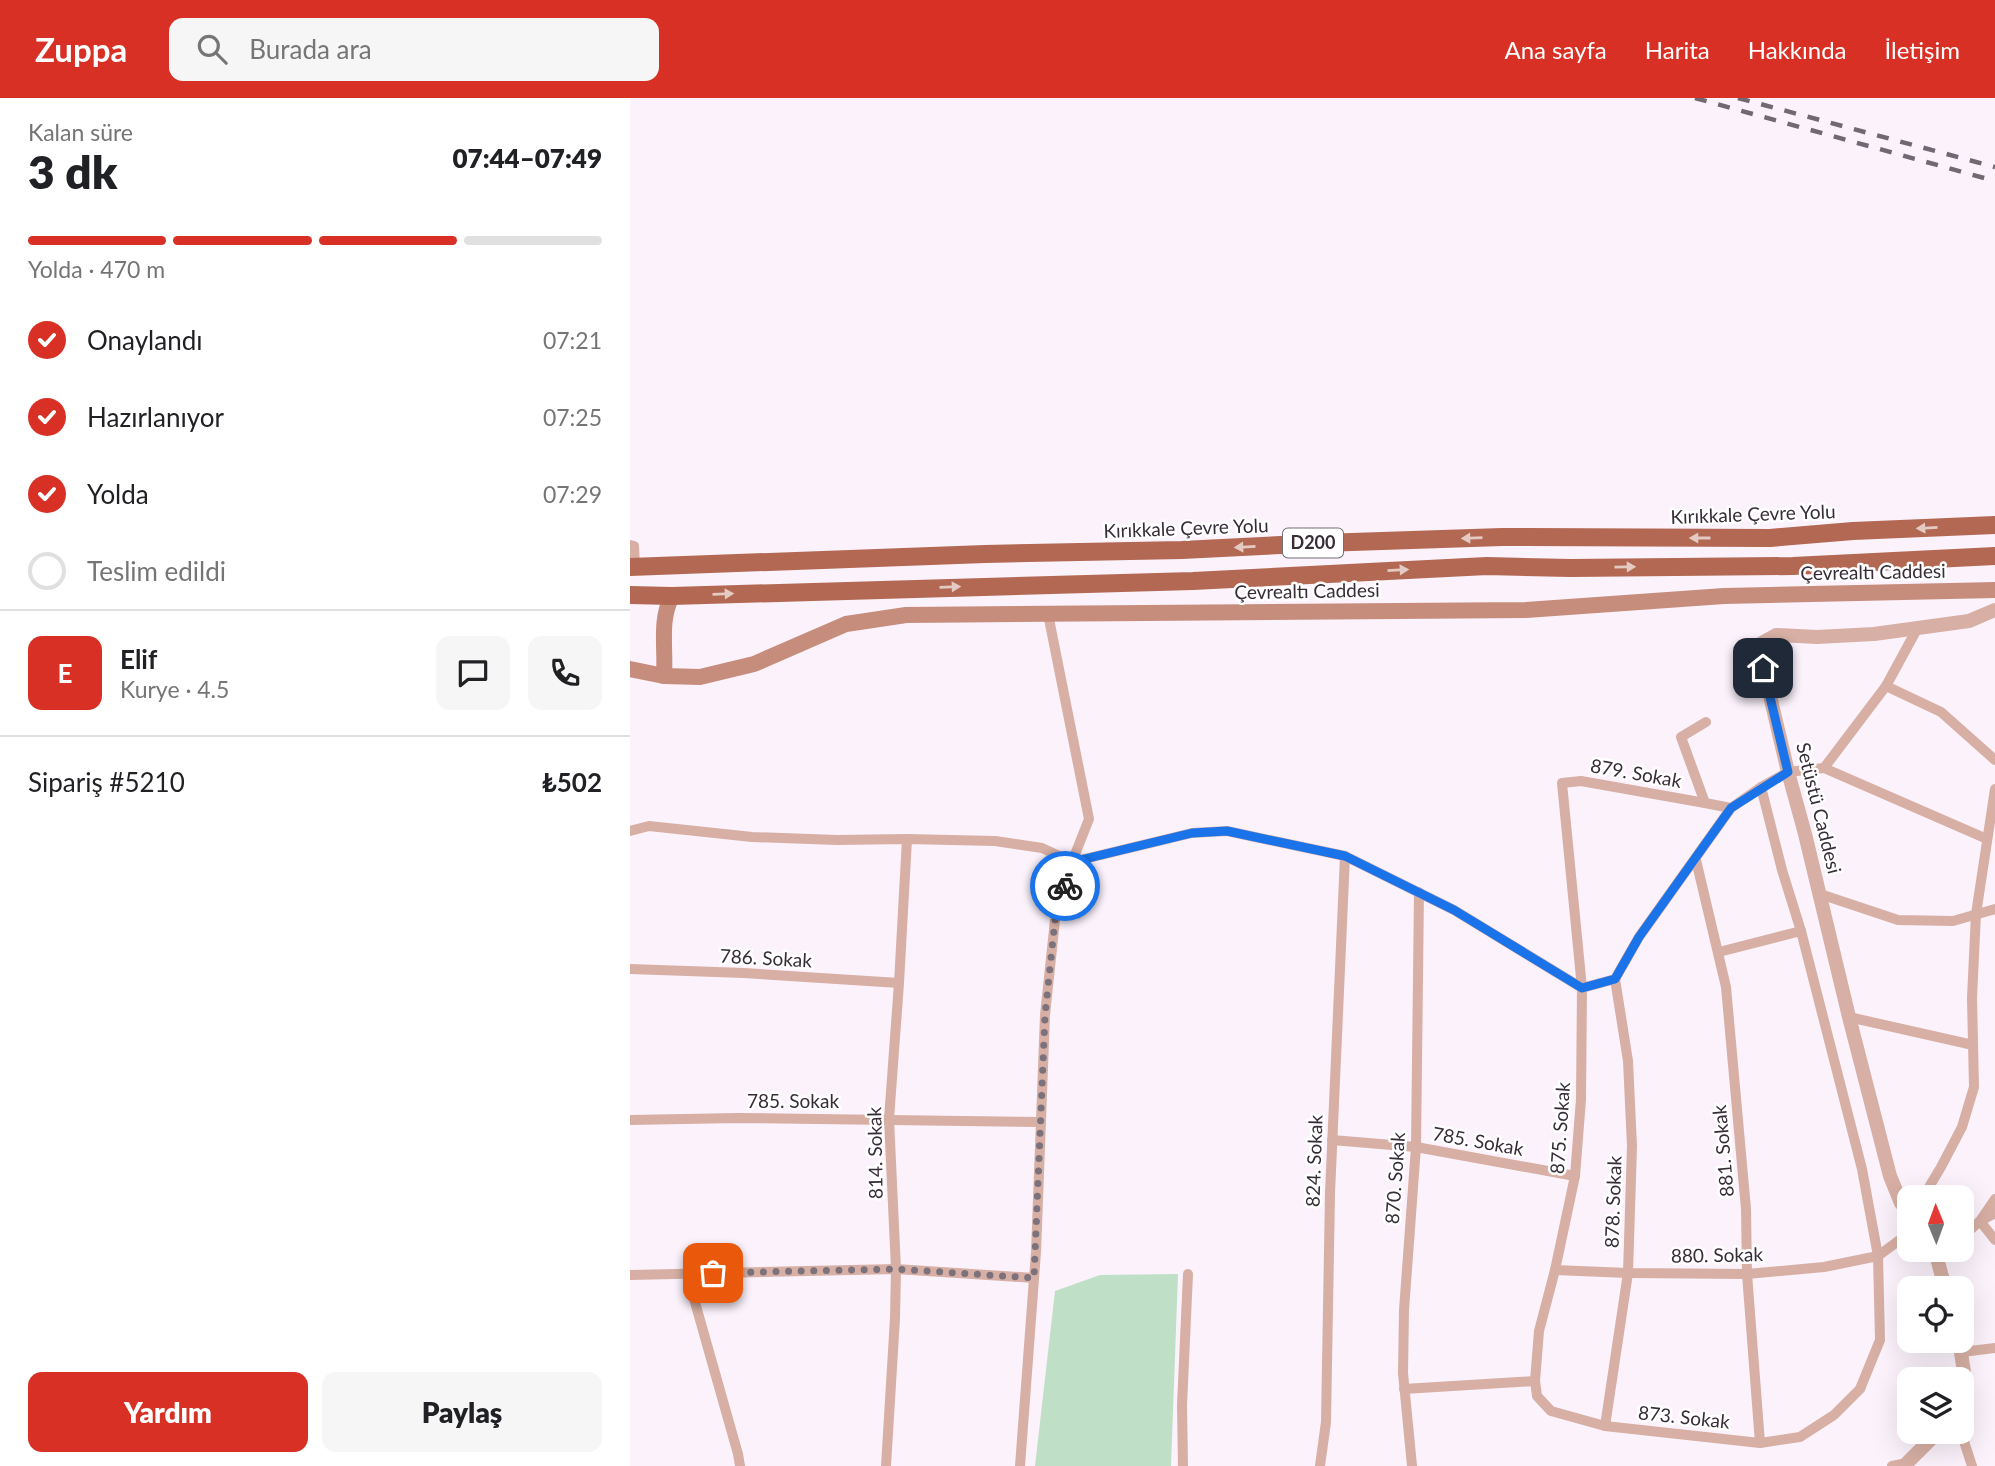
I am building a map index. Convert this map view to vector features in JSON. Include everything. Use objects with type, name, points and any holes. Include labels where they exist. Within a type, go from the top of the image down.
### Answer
[{"type":"highway","name":"Kırıkkale Çevre Yolu","points":[[633,567],[1502,537],[1770,538],[1853,531],[1995,525]]},
{"type":"highway","name":"D200","points":[[630,595],[1192,581],[1487,566],[1793,566],[1995,556]]},
{"type":"main road","name":"Çevrealtı Caddesi","points":[[630,669],[664,676],[700,677],[754,664],[846,624],[906,615],[1526,610],[1724,596],[1995,590]]},
{"type":"main road","points":[[664,676],[665,610],[672,596]]},
{"type":"street","points":[[630,545],[635,546],[633,567]]},
{"type":"street","name":"Setüstü Caddesi","points":[[1897,1193],[1890,1176],[1849,1017],[1758,645],[1776,635],[1874,635],[1917,629],[1969,621],[1995,610]]},
{"type":"street","points":[[1020,1466],[1034,1278],[1045,1015],[1055,920],[1088,819],[1048,614]]},
{"type":"street","points":[[1824,768],[1886,686],[1917,629]]},
{"type":"street","points":[[1886,686],[1941,712],[1995,760]]},
{"type":"street","points":[[1705,803],[1681,737],[1706,722]]},
{"type":"street","points":[[630,831],[649,826],[752,836],[1006,843],[1042,848],[1072,862],[1192,833],[1227,831],[1345,856],[1454,910],[1582,988],[1615,979],[1639,937],[1731,808],[1788,772],[1824,768],[1987,839]]},
{"type":"street","name":"879. Sokak","points":[[1562,783],[1581,780],[1731,808]]},
{"type":"street","name":"875. Sokak","points":[[1535,1381],[1539,1331],[1575,1176],[1581,1099],[1582,988],[1562,783]]},
{"type":"street","name":"873. Sokak","points":[[1605,1426],[1760,1443],[1800,1437],[1834,1415],[1860,1390],[1880,1340],[1878,1256],[1859,1158],[1761,788]]},
{"type":"street","points":[[1930,1185],[1962,1127],[1974,1087],[1972,998],[1976,914],[1995,789]]},
{"type":"street","name":"814. Sokak","points":[[886,1466],[896,1269],[889,1119],[907,839]]},
{"type":"street","name":"824. Sokak","points":[[1320,1466],[1326,1422],[1332,1140],[1345,856]]},
{"type":"street","name":"881. Sokak","points":[[1696,860],[1726,986],[1746,1209],[1747,1274],[1760,1443]]},
{"type":"street","name":"870. Sokak","points":[[1412,1466],[1403,1373],[1404,1310],[1416,1147],[1419,892]]},
{"type":"street","points":[[1821,894],[1898,920],[1953,921],[1995,909]]},
{"type":"street","points":[[1719,952],[1801,931]]},
{"type":"street","name":"786. Sokak","points":[[630,970],[744,973],[899,983]]},
{"type":"street","name":"878. Sokak","points":[[1605,1426],[1628,1273],[1632,1146],[1628,1061],[1615,979]]},
{"type":"street","points":[[1849,1017],[1973,1045]]},
{"type":"street","name":"785. Sokak","points":[[630,1120],[738,1118],[1041,1122]]},
{"type":"street","name":"785. Sokak","points":[[1332,1140],[1416,1147],[1575,1176]]},
{"type":"street","points":[[1980,1221],[1995,1199]]},
{"type":"street","points":[[1974,1226],[1995,1213]]},
{"type":"street","points":[[1980,1221],[1995,1240]]},
{"type":"street","points":[[1878,1256],[1897,1242]]},
{"type":"street","name":"880. Sokak","points":[[1555,1270],[1747,1274],[1824,1267],[1878,1256]]},
{"type":"street","points":[[630,1275],[896,1269],[1034,1278]]},
{"type":"street","points":[[687,1274],[740,1466]]},
{"type":"street","points":[[1183,1466],[1182,1405],[1188,1274]]},
{"type":"street","points":[[1974,1347],[1995,1348]]},
{"type":"street","points":[[1404,1390],[1535,1381],[1538,1396],[1551,1411],[1605,1426]]},
{"type":"street","points":[[1900,1464],[1924,1444]]},
{"type":"street","points":[[1965,1444],[1972,1466]]},
{"type":"green space","points":[[1178,1274],[1171,1466],[1035,1466],[1055,1291],[1100,1275]]},
{"type":"railway","points":[[1695,98],[1995,181]]},
{"type":"railway","points":[[1738,98],[1995,167]]},
{"type":"way so far","points":[[713,1273],[896,1269],[1034,1278],[1045,1015],[1055,920],[1065,886]]},
{"type":"route","points":[[1065,886],[1072,862],[1192,833],[1227,831],[1345,856],[1454,910],[1582,988],[1615,979],[1639,937],[1731,808],[1788,772],[1763,668]]}]
